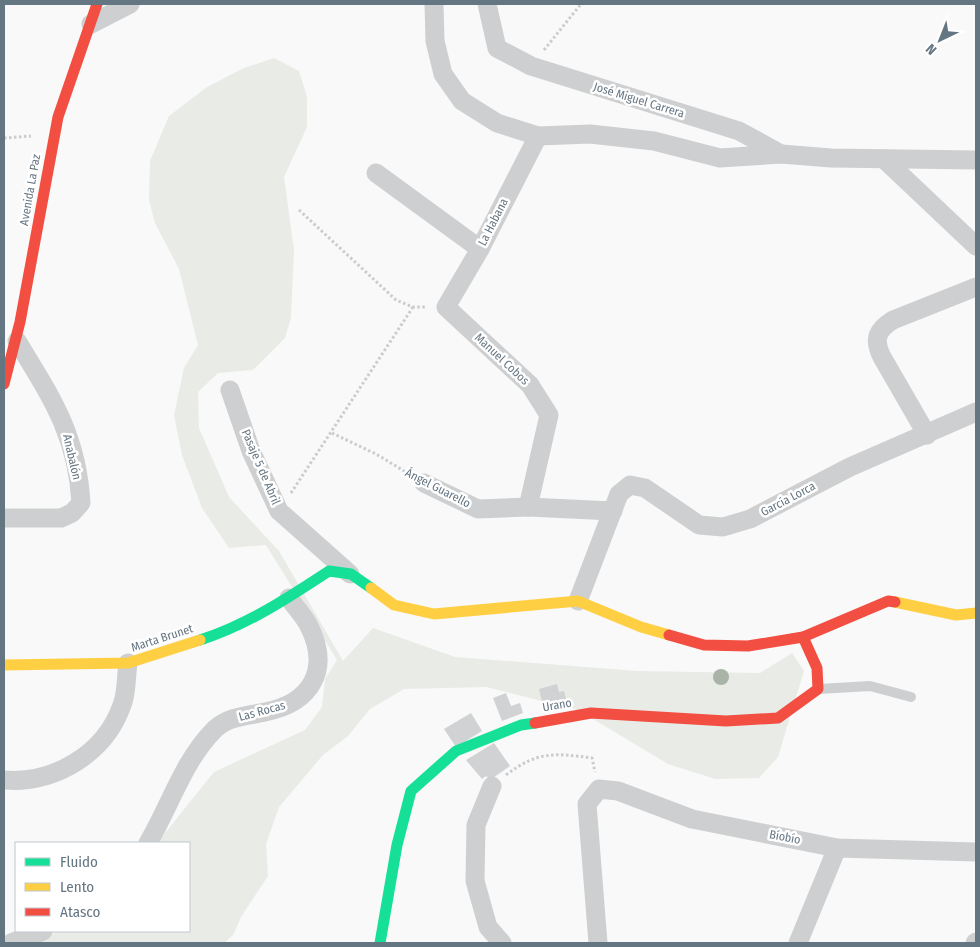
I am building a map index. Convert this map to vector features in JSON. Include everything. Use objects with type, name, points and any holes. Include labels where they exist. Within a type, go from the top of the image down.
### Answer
[{"type":"street","name":"Avenida La Paz","points":[[4,384],[17,341],[54,134],[63,97],[97,4]]},
{"type":"street","points":[[91,24],[130,4]]},
{"type":"street","name":"José Miguel Carrera","points":[[434,4],[435,41],[443,74],[462,101],[497,123],[538,136],[590,134],[654,141],[720,158],[781,154],[831,158],[976,160]]},
{"type":"street","name":"José Miguel Carrera","points":[[487,4],[497,48],[531,66],[739,131],[781,154]]},
{"type":"street","name":"La Habana","points":[[446,307],[480,249],[538,136]]},
{"type":"street","points":[[884,159],[976,246]]},
{"type":"street","points":[[376,172],[480,249]]},
{"type":"street","points":[[927,434],[882,357],[877,347],[878,337],[882,327],[893,320],[976,288]]},
{"type":"street","name":"Manuel Cobos","points":[[446,307],[530,385],[549,415],[528,507]]},
{"type":"street","name":"Anabalón","points":[[4,518],[61,518],[72,513],[81,503],[71,443],[58,409],[17,341]]},
{"type":"street","name":"Pasaje 5 de Abril","points":[[230,390],[251,451],[279,511],[351,574]]},
{"type":"street","name":"García Lorca","points":[[613,511],[619,494],[630,485],[645,488],[700,525],[723,527],[750,519],[850,467],[976,412]]},
{"type":"street","name":"Ángel Guarello","points":[[424,483],[478,508],[528,507],[613,511]]},
{"type":"street","points":[[578,601],[613,511]]},
{"type":"street","name":"Marta Brunet","points":[[4,665],[128,663],[228,630],[289,598],[329,571],[351,574]]},
{"type":"street","points":[[351,574],[394,605],[434,614],[578,601],[641,628],[704,645],[748,646],[803,637],[888,601],[956,615],[976,613]]},
{"type":"street","name":"Las Rocas","points":[[149,842],[196,749],[217,727],[238,716],[266,712],[292,703],[309,690],[318,672],[318,651],[309,626],[289,598]]},
{"type":"street","points":[[803,637],[817,668],[818,689]]},
{"type":"street","points":[[4,780],[24,782],[64,770],[102,742],[122,705],[128,663]]},
{"type":"street","name":"Urano","points":[[380,943],[397,845],[411,791],[456,751],[520,725],[591,713],[726,721],[778,718],[818,689]]},
{"type":"street","points":[[492,786],[476,825],[475,881],[488,928],[502,943]]},
{"type":"street","points":[[598,943],[587,804],[599,789]]},
{"type":"street","name":"Bíobío","points":[[599,789],[618,791],[692,819],[837,848],[976,852]]},
{"type":"street","points":[[798,943],[837,848]]},
{"type":"street","points":[[11,943],[41,932]]},
{"type":"lane","points":[[818,689],[870,686],[911,697]]},
{"type":"path","points":[[531,66],[581,4]]},
{"type":"path","points":[[299,210],[396,300],[413,307],[446,307]]},
{"type":"path","points":[[279,511],[413,307]]},
{"type":"path","name":"Ángel Guarello","points":[[332,433],[376,454],[424,483]]},
{"type":"path","points":[[492,786],[522,762],[554,753],[592,758],[599,789]]},
{"type":"shaded area","points":[[274,58],[299,71],[307,97],[307,127],[284,177],[294,250],[291,318],[285,338],[253,370],[218,373],[198,392],[199,428],[229,497],[279,551],[343,661],[373,628],[455,657],[637,671],[760,673],[792,653],[804,671],[778,757],[759,778],[715,779],[668,764],[578,710],[486,687],[404,689],[370,709],[348,736],[323,755],[279,807],[266,844],[268,876],[241,917],[233,935],[224,943],[34,943],[56,932],[190,932],[190,842],[158,842],[214,772],[305,730],[322,707],[325,679],[337,660],[266,545],[229,548],[202,508],[182,455],[174,415],[184,368],[198,345],[179,269],[155,223],[149,200],[150,161],[169,116],[207,87],[244,68]]},
{"type":"building","points":[[557,684],[559,692],[564,691],[567,703],[544,709],[539,689]]},
{"type":"building","points":[[506,693],[511,706],[520,703],[523,713],[502,721],[493,698]]},
{"type":"building","points":[[471,713],[482,731],[456,747],[444,729]]},
{"type":"building","points":[[494,743],[510,766],[490,780],[486,776],[482,779],[466,760]]},
{"type":"traffic: fast","points":[[200,640],[251,619],[329,571],[351,574],[371,588]]},
{"type":"traffic: fast","points":[[380,943],[397,845],[411,791],[456,751],[521,725],[535,723]]},
{"type":"traffic: slow","points":[[371,588],[394,605],[434,614],[578,601],[641,627],[669,635]]},
{"type":"traffic: slow","points":[[895,602],[956,615],[976,613]]},
{"type":"traffic: slow","points":[[4,665],[128,663],[200,640]]},
{"type":"traffic: jam","points":[[4,384],[20,322],[58,117],[97,4]]},
{"type":"traffic: jam","points":[[669,635],[704,645],[748,646],[803,637],[888,601],[895,602]]},
{"type":"traffic: jam","points":[[535,723],[591,713],[726,721],[778,718],[818,689],[817,668],[803,637]]}]
